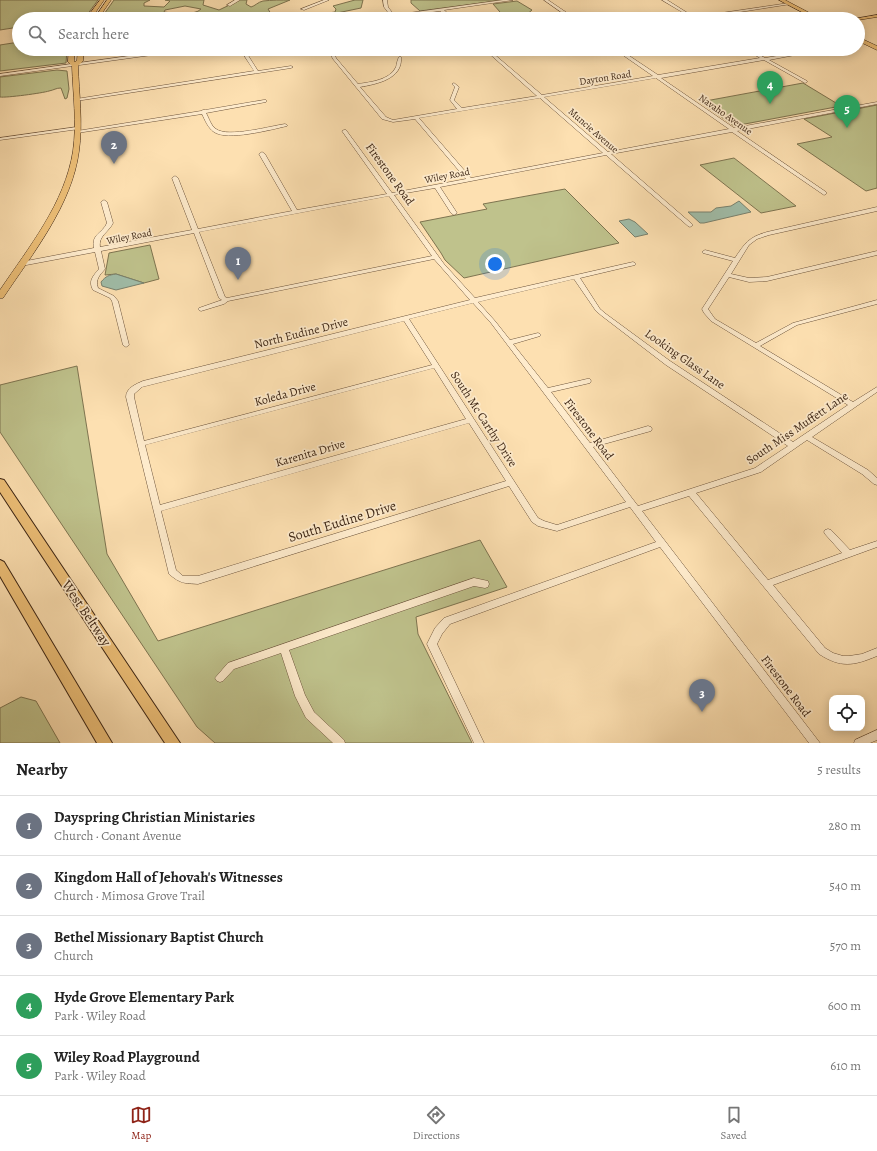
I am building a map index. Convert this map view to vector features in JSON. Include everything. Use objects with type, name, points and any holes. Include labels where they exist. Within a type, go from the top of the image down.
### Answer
[{"type":"highway","name":"West Beltway","points":[[0,483],[173,743]]},
{"type":"highway","points":[[0,565],[105,743]]},
{"type":"main road","points":[[93,12],[102,0],[109,0]]},
{"type":"main road","points":[[101,12],[109,0]]},
{"type":"main road","points":[[781,0],[805,12]]},
{"type":"main road","points":[[865,18],[877,16]]},
{"type":"main road","points":[[865,42],[877,48]]},
{"type":"main road","points":[[0,296],[51,217],[68,182],[76,152],[77,130],[74,65],[71,62],[71,56]]},
{"type":"main road","points":[[74,65],[80,61],[80,56]]},
{"type":"street","points":[[229,5],[238,0]]},
{"type":"street","points":[[304,9],[327,0]]},
{"type":"street","points":[[385,0],[386,7],[390,12]]},
{"type":"street","points":[[420,12],[511,0]]},
{"type":"street","points":[[546,0],[564,12]]},
{"type":"street","points":[[664,0],[685,12]]},
{"type":"street","points":[[735,12],[789,4]]},
{"type":"street","points":[[440,9],[444,12]]},
{"type":"street","points":[[0,75],[138,56]]},
{"type":"street","points":[[247,56],[257,72]]},
{"type":"street","points":[[333,56],[357,86],[387,79],[400,64],[400,58]]},
{"type":"street","name":"Muncie Avenue","points":[[494,56],[690,225]]},
{"type":"street","name":"Navaho Avenue","points":[[627,56],[824,193]]},
{"type":"street","points":[[759,56],[805,82]]},
{"type":"street","name":"Dayton Road","points":[[357,86],[384,118],[389,120],[461,110],[782,56]]},
{"type":"street","points":[[76,100],[291,67]]},
{"type":"street","points":[[454,84],[457,88],[452,100],[461,110]]},
{"type":"street","points":[[0,139],[181,116],[203,110],[264,101]]},
{"type":"street","name":"Wiley Road","points":[[21,264],[98,251],[877,103]]},
{"type":"street","points":[[203,110],[213,129],[222,134],[232,134],[285,124]]},
{"type":"street","points":[[416,117],[470,180]]},
{"type":"street","name":"Firestone Road","points":[[344,131],[436,257],[508,343],[815,743]]},
{"type":"street","points":[[262,154],[296,213]]},
{"type":"street","points":[[175,178],[222,298],[226,300]]},
{"type":"street","points":[[437,186],[454,213]]},
{"type":"street","points":[[104,202],[110,223],[106,230],[97,238],[96,242],[102,270],[93,280],[93,284],[95,289],[112,297],[115,301],[126,345]]},
{"type":"street","points":[[853,405],[713,320],[706,312],[706,306],[747,244],[760,236],[877,209]]},
{"type":"street","points":[[705,252],[736,260]]},
{"type":"street","points":[[727,275],[749,280],[767,279],[877,253]]},
{"type":"street","points":[[201,309],[222,303],[226,300],[436,257]]},
{"type":"street","name":"North Eudine Drive","points":[[141,444],[130,393],[146,382],[474,301],[633,264]]},
{"type":"street","name":"Looking Glass Lane","points":[[576,277],[593,303],[604,315],[668,363],[793,446]]},
{"type":"street","points":[[755,346],[795,324],[877,302]]},
{"type":"street","name":"South Mc Carthy Drive","points":[[406,318],[535,520],[548,527]]},
{"type":"street","points":[[508,343],[538,335]]},
{"type":"street","name":"Koleda Drive","points":[[141,444],[436,366]]},
{"type":"street","points":[[546,392],[587,381]]},
{"type":"street","name":"South Miss Muffett Lane","points":[[548,527],[557,528],[691,493],[751,474],[808,437],[877,389]]},
{"type":"street","name":"Karenita Drive","points":[[157,509],[470,420]]},
{"type":"street","points":[[587,446],[648,429]]},
{"type":"street","points":[[808,437],[865,472],[877,482]]},
{"type":"street","points":[[141,444],[157,509]]},
{"type":"street","name":"South Eudine Drive","points":[[157,509],[172,572],[181,579],[198,580],[510,482]]},
{"type":"street","points":[[691,493],[822,651],[841,661],[854,661],[877,652]]},
{"type":"street","points":[[828,532],[849,555]]},
{"type":"street","points":[[479,743],[432,644],[438,631],[447,621],[662,543]]},
{"type":"street","points":[[766,584],[877,544]]},
{"type":"street","points":[[220,678],[231,666],[474,582],[485,584]]},
{"type":"street","points":[[284,648],[300,696],[310,715],[340,743]]},
{"type":"street","points":[[859,743],[877,735]]},
{"type":"green space","points":[[0,0],[98,0],[89,12],[12,12],[12,28],[0,30]]},
{"type":"green space","points":[[114,0],[150,0],[144,3],[144,6],[164,7],[170,1],[165,0],[204,0],[203,5],[219,10],[240,0],[247,0],[246,4],[251,7],[263,1],[290,0],[268,9],[270,12],[196,12],[201,9],[185,6],[165,10],[164,12],[106,12]]},
{"type":"green space","points":[[355,0],[363,0],[361,8],[335,12],[336,9],[333,6]]},
{"type":"green space","points":[[411,0],[504,0],[420,11],[411,3]]},
{"type":"green space","points":[[517,1],[532,10],[530,12],[500,12],[493,4]]},
{"type":"green space","points":[[12,43],[12,56],[66,56],[66,63],[0,71],[0,45]]},
{"type":"green space","points":[[57,70],[67,71],[69,89],[67,98],[65,99],[61,88],[32,94],[0,97],[0,77]]},
{"type":"green space","points":[[803,83],[841,106],[734,126],[700,102]]},
{"type":"green space","points":[[877,105],[877,188],[866,191],[797,144],[832,137],[804,119]]},
{"type":"green space","points":[[734,158],[796,206],[761,213],[700,165]]},
{"type":"green space","points":[[565,189],[619,243],[464,278],[445,260],[420,222],[487,209],[483,204]]},
{"type":"green space","points":[[150,245],[159,279],[144,283],[116,274],[105,275],[109,253]]},
{"type":"green space","points":[[77,366],[107,554],[158,641],[480,540],[507,587],[416,617],[418,634],[472,743],[215,743],[197,727],[0,432],[0,385]]},
{"type":"green space","points":[[21,697],[36,701],[60,743],[0,743],[0,708]]},
{"type":"shaded area","points":[[739,201],[751,212],[700,223],[688,212],[711,212],[716,208],[731,206]]},
{"type":"shaded area","points":[[629,219],[635,222],[648,234],[635,237],[619,221]]},
{"type":"shaded area","points":[[116,274],[144,283],[116,290],[102,286],[101,282],[104,278],[109,275]]},
{"type":"place","name":"Hyde Grove Elementary Park","points":[[770,104]]},
{"type":"place","name":"Wiley Road Playground","points":[[847,128]]},
{"type":"place","name":"Kingdom Hall of Jehovah's Witnesses","points":[[114,164]]},
{"type":"place","name":"Dayspring Christian Ministaries","points":[[238,280]]},
{"type":"place","name":"Bethel Missionary Baptist Church","points":[[702,712]]}]
